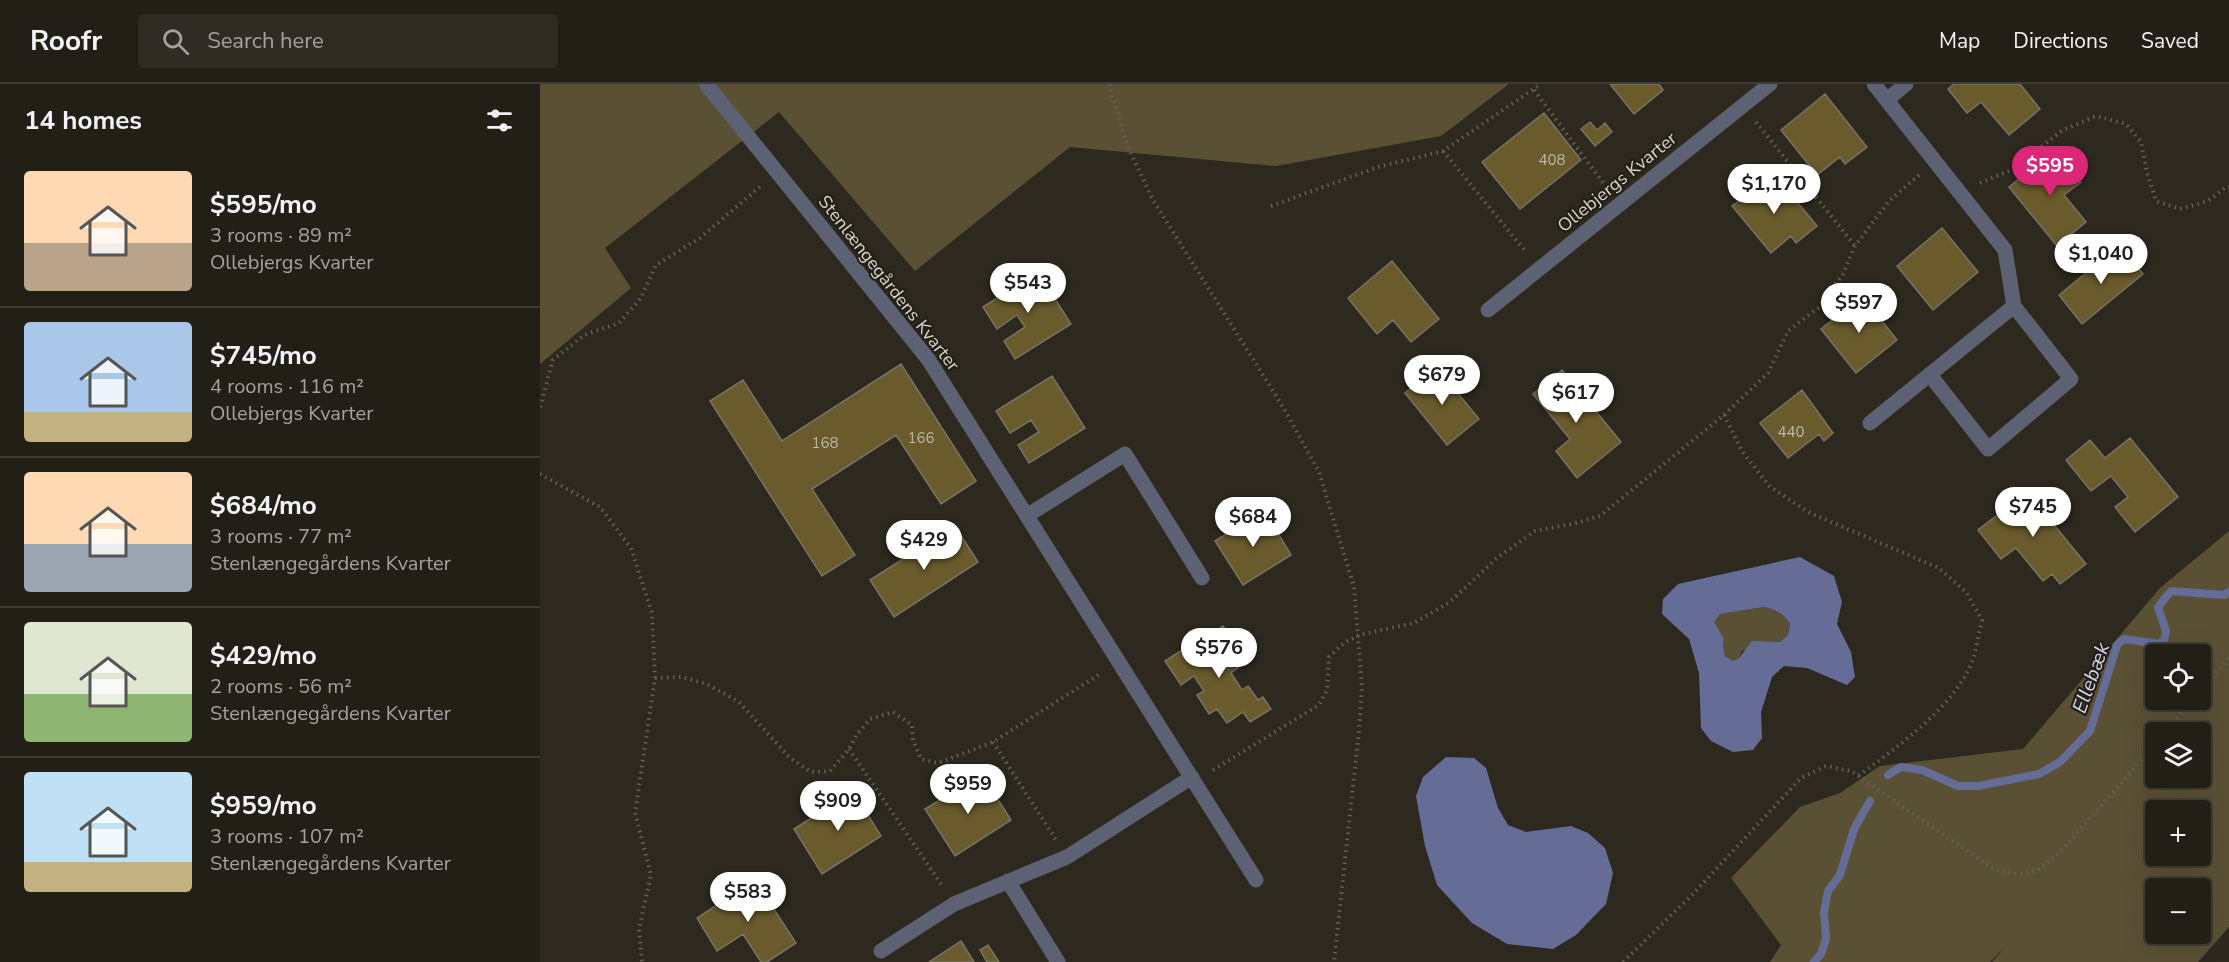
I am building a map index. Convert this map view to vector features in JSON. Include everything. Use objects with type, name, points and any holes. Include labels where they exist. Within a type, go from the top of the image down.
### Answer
[{"type":"street","name":"Stenlængegårdens Kvarter","points":[[706,84],[928,359],[1256,880]]},
{"type":"street","name":"Ollebjergs Kvarter","points":[[1488,310],[1770,84]]},
{"type":"street","points":[[1874,84],[2005,250],[2014,306],[2071,380],[1988,449],[1930,375]]},
{"type":"street","points":[[1887,100],[1906,84]]},
{"type":"street","points":[[1870,423],[2014,306]]},
{"type":"street","points":[[1028,515],[1125,454],[1202,578]]},
{"type":"street","points":[[881,951],[954,904],[1066,857],[1192,777]]},
{"type":"street","points":[[1008,881],[1058,962]]},
{"type":"path","points":[[1109,84],[1128,147],[1153,200],[1283,407],[1319,472],[1354,587],[1362,687],[1334,962]]},
{"type":"path","points":[[1271,206],[1378,167],[1443,151],[1540,84]]},
{"type":"path","points":[[1534,90],[1620,204]]},
{"type":"path","points":[[1743,105],[1855,246]]},
{"type":"path","points":[[1960,192],[2011,170],[2063,130],[2096,116],[2126,124],[2140,142],[2156,201],[2180,209],[2208,201],[2229,187]]},
{"type":"path","points":[[1443,151],[1539,269]]},
{"type":"path","points":[[1192,777],[1215,770],[1318,705],[1327,690],[1329,657],[1344,643],[1359,635],[1414,623],[1450,602],[1497,558],[1535,531],[1600,516],[1724,415],[1768,373],[1788,331],[1818,308],[1844,274],[1855,246],[1889,201],[1936,160]]},
{"type":"path","points":[[540,408],[553,360],[584,335],[619,323],[641,298],[656,265],[700,238],[747,200],[776,171]]},
{"type":"path","points":[[1724,415],[1742,451],[1770,487],[1810,513],[1939,568],[1966,592],[1982,620],[1973,658],[1952,697],[1907,738],[1858,776]]},
{"type":"path","points":[[540,474],[600,507],[631,548],[652,613],[656,678],[634,813],[651,875],[639,929],[642,962]]},
{"type":"path","points":[[2211,678],[2229,658]]},
{"type":"path","points":[[656,678],[681,677],[707,684],[740,702],[790,758],[811,772],[830,771],[870,720],[893,712],[912,726],[913,740],[921,759],[938,763],[993,742],[1120,661]]},
{"type":"path","points":[[2174,722],[2184,710]]},
{"type":"path","points":[[993,742],[1066,857]]},
{"type":"path","points":[[849,749],[954,904]]},
{"type":"path","points":[[1623,962],[1692,895],[1801,778],[1826,766],[1851,771],[1995,870],[2023,874],[2042,868],[2065,847],[2145,756]]},
{"type":"shaded area","points":[[540,84],[1509,84],[1441,136],[1276,166],[1070,147],[915,271],[779,112],[605,248],[631,288],[540,364]]},
{"type":"shaded area","points":[[2229,531],[2229,927],[2198,962],[1992,962],[2006,946],[1990,962],[1770,962],[1781,945],[1731,878],[1800,807],[1840,793],[1880,766],[2023,749],[2160,588]]},
{"type":"shaded area","points":[[1764,607],[1779,612],[1785,617],[1790,624],[1788,635],[1780,642],[1742,651],[1739,658],[1733,661],[1725,656],[1724,639],[1713,622],[1720,614]]},
{"type":"water","points":[[1800,557],[1834,576],[1842,602],[1837,624],[1851,652],[1855,677],[1847,685],[1807,668],[1784,666],[1772,677],[1761,712],[1762,738],[1753,750],[1733,752],[1711,741],[1701,728],[1699,673],[1689,639],[1662,614],[1663,599],[1678,584]],"holes":[[[1764,607],[1779,612],[1785,617],[1790,624],[1788,635],[1780,642],[1752,641],[1739,658],[1733,661],[1725,656],[1724,639],[1714,622],[1720,614]]]},
{"type":"water","points":[[1446,757],[1474,758],[1486,768],[1498,808],[1508,825],[1526,832],[1571,826],[1588,833],[1605,848],[1613,873],[1606,904],[1576,935],[1553,949],[1507,944],[1472,923],[1437,885],[1425,846],[1416,796],[1423,777]]},
{"type":"building","points":[[1610,84],[1659,84],[1663,90],[1634,114]]},
{"type":"building","points":[[1954,84],[2020,84],[2040,109],[2009,135],[1981,102],[1967,113],[1948,89]]},
{"type":"building","points":[[1825,94],[1867,147],[1845,164],[1840,157],[1817,175],[1781,130]]},
{"type":"building","points":[[1544,113],[1581,160],[1520,209],[1482,162]]},
{"type":"building","points":[[1590,122],[1597,130],[1605,123],[1612,132],[1595,146],[1581,129]]},
{"type":"building","points":[[2055,149],[2081,182],[2064,195],[2086,222],[2057,246],[2009,187]]},
{"type":"building","points":[[1775,175],[1817,226],[1796,243],[1791,236],[1771,253],[1732,206]]},
{"type":"building","points":[[1942,228],[1978,272],[1933,310],[1897,266]]},
{"type":"building","points":[[2120,245],[2143,274],[2082,324],[2059,295]]},
{"type":"building","points":[[1392,261],[1439,319],[1411,342],[1393,320],[1377,334],[1348,298]]},
{"type":"building","points":[[1038,272],[1071,324],[1015,359],[1004,341],[1025,327],[1017,315],[997,329],[983,307]]},
{"type":"building","points":[[1862,296],[1897,340],[1856,373],[1821,329]]},
{"type":"building","points":[[901,364],[976,481],[941,504],[896,435],[812,489],[855,555],[822,576],[710,401],[743,380],[782,441]]},
{"type":"building","points":[[1436,367],[1479,419],[1447,445],[1405,393]]},
{"type":"building","points":[[1562,370],[1621,442],[1577,478],[1556,451],[1570,439],[1533,394]]},
{"type":"building","points":[[1052,376],[1085,428],[1029,463],[1018,445],[1039,432],[1031,420],[1010,433],[996,411]]},
{"type":"building","points":[[1802,390],[1833,433],[1824,441],[1819,434],[1788,458],[1760,423]]},
{"type":"building","points":[[2130,438],[2178,497],[2135,532],[2115,507],[2128,497],[2111,476],[2091,491],[2066,460],[2090,440],[2105,458]]},
{"type":"building","points":[[2033,488],[2056,515],[2050,520],[2086,564],[2060,584],[2052,574],[2043,581],[2016,548],[2001,559],[1978,530],[2004,510],[2005,512]]},
{"type":"building","points":[[1264,510],[1291,555],[1243,585],[1215,541]]},
{"type":"building","points":[[955,526],[978,562],[894,617],[870,580]]},
{"type":"building","points":[[1223,626],[1240,653],[1236,656],[1242,665],[1231,673],[1242,690],[1248,686],[1258,700],[1263,697],[1271,709],[1250,722],[1243,712],[1227,723],[1217,709],[1209,714],[1197,695],[1204,691],[1194,676],[1181,685],[1165,661],[1182,650],[1187,658],[1195,654],[1204,666],[1213,660],[1200,641]]},
{"type":"building","points":[[982,774],[1011,820],[955,856],[925,809]]},
{"type":"building","points":[[853,791],[881,836],[822,874],[794,829]]},
{"type":"building","points":[[755,880],[796,943],[767,962],[761,962],[743,934],[717,951],[697,918]]},
{"type":"building","points":[[961,941],[974,962],[929,962]]},
{"type":"building","points":[[988,945],[999,962],[987,962],[980,950]]},
{"type":"waterway","name":"Ellebæk","points":[[1888,775],[1901,767],[1922,770],[1958,786],[1978,786],[2039,774],[2060,762],[2090,731],[2117,645],[2124,639],[2159,644],[2164,640],[2166,631],[2158,607],[2171,591],[2224,595],[2229,592]]},
{"type":"waterway","name":"Ellebæk","points":[[1814,962],[1821,954],[1826,939],[1824,912],[1828,891],[1840,875],[1854,829],[1870,801]]}]
